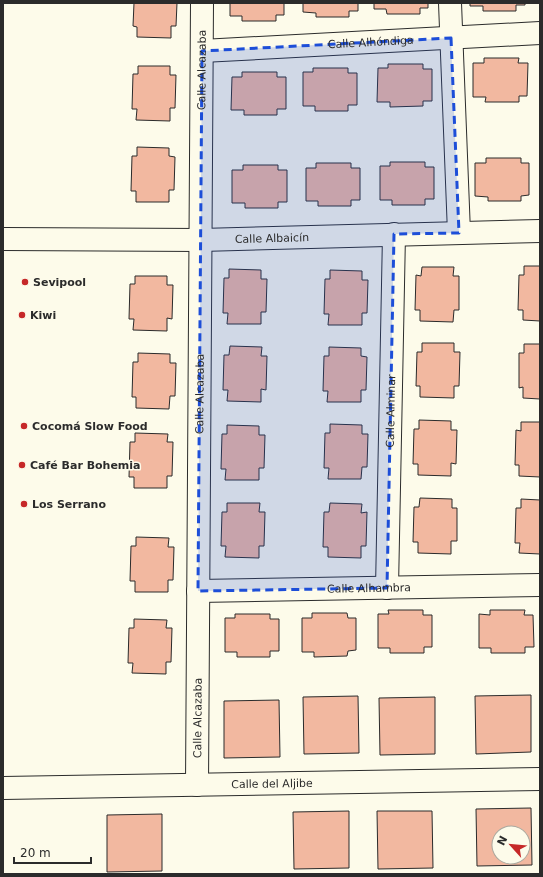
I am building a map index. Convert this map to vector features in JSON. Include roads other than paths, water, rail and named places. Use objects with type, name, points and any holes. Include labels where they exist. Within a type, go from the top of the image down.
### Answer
[{"type":"street","name":"Calle Alcazaba","points":[[197,785],[202,3]]},
{"type":"street","points":[[450,3],[450,38],[459,233]]},
{"type":"street","name":"Calle Alhóndiga","points":[[202,51],[540,33]]},
{"type":"street","name":"Calle Albaicín","points":[[3,240],[201,240],[540,231]]},
{"type":"street","name":"Calle Alminar","points":[[387,588],[394,234]]},
{"type":"street","name":"Calle Alhambra","points":[[198,591],[540,585]]},
{"type":"street","name":"Calle del Aljibe","points":[[3,788],[540,779]]},
{"type":"place","name":"Sevipool","points":[[25,282]]},
{"type":"place","name":"Kiwi","points":[[22,315]]},
{"type":"place","name":"Cocomá Slow Food","points":[[24,426]]},
{"type":"place","name":"Café Bar Bohemia","points":[[22,465]]},
{"type":"place","name":"Los Serrano","points":[[24,504]]}]
